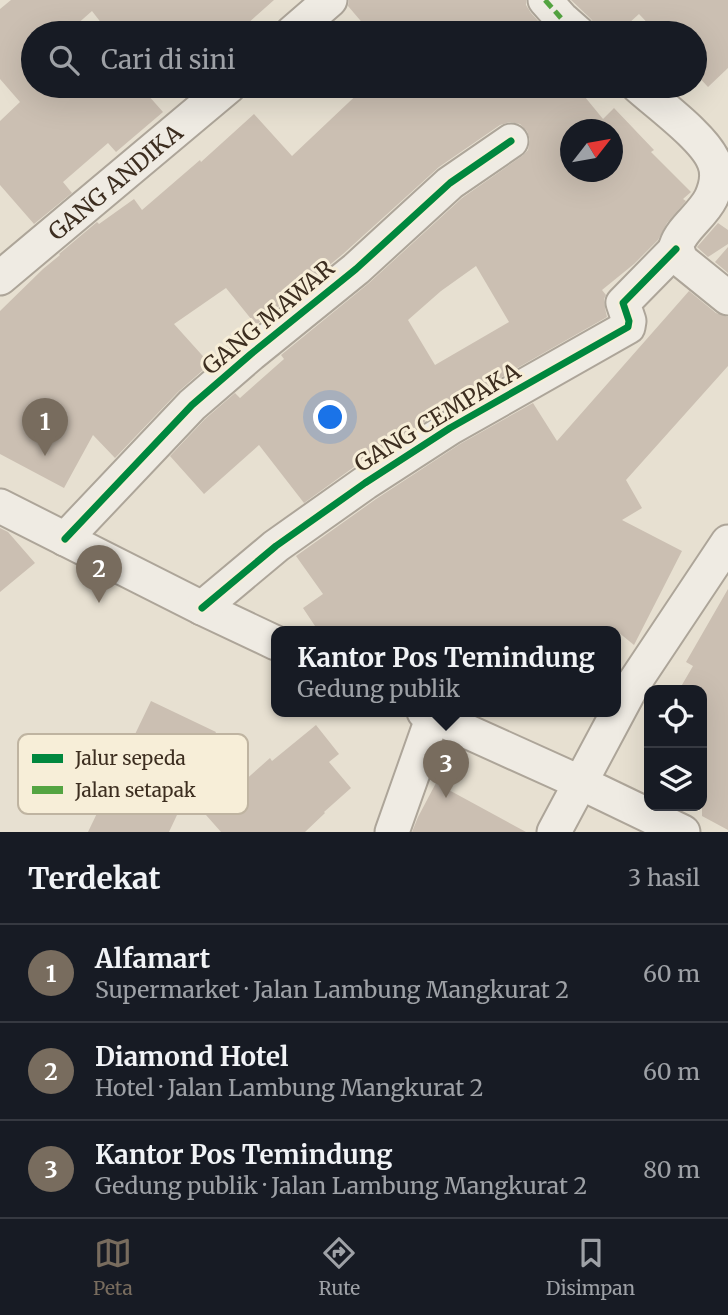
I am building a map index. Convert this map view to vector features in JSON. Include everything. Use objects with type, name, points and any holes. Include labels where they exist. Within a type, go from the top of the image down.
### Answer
[{"type":"street","points":[[306,21],[330,0]]},
{"type":"street","name":"GANG ANDIKA","points":[[0,278],[215,98]]},
{"type":"street","points":[[651,98],[702,143],[715,164],[716,183],[711,197],[702,213],[680,237],[676,249],[681,260],[728,298]]},
{"type":"street","name":"GANG MAWAR","points":[[65,539],[192,405],[356,269],[450,183],[511,141]]},
{"type":"street","name":"GANG CEMPAKA","points":[[202,608],[276,546],[365,483],[450,428],[628,327],[629,321],[623,303],[676,249]]},
{"type":"street","points":[[0,506],[271,641]]},
{"type":"street","points":[[621,706],[728,542]]},
{"type":"street","points":[[392,832],[427,717]]},
{"type":"street","points":[[435,717],[683,832]]},
{"type":"street","points":[[554,832],[615,717]]},
{"type":"building","points":[[11,0],[274,0],[250,21],[100,21],[92,11],[81,21],[21,21],[21,98],[151,98],[163,112],[116,152],[108,143],[63,182],[72,193],[34,224],[0,185],[0,121],[20,102],[0,79],[0,9]]},
{"type":"building","points":[[349,0],[526,0],[526,5],[538,21],[361,21],[348,6]]},
{"type":"building","points":[[571,0],[728,0],[728,68],[707,86],[707,21],[646,21],[639,14],[631,21],[591,19]]},
{"type":"building","points":[[353,98],[586,98],[603,119],[614,108],[654,150],[651,152],[691,192],[683,199],[686,201],[667,223],[658,240],[602,290],[606,295],[604,299],[607,317],[440,412],[354,467],[304,503],[259,445],[204,494],[170,456],[205,419],[235,393],[240,398],[284,359],[281,355],[369,283],[462,198],[522,156],[528,150],[530,140],[527,131],[520,124],[510,122],[500,125],[439,167],[343,254],[256,325],[226,288],[174,324],[210,364],[178,392],[115,458],[93,435],[64,488],[0,454],[0,311],[59,254],[97,222],[99,224],[134,199],[142,210],[200,160],[201,162],[254,114],[292,156]],"holes":[[[476,266],[509,322],[435,365],[408,320],[441,291]]]},
{"type":"building","points":[[718,223],[728,230],[728,244],[708,257],[697,247]]},
{"type":"building","points":[[728,247],[728,273],[715,262]]},
{"type":"building","points":[[689,291],[716,313],[728,317],[728,366],[626,480],[642,508],[622,520],[682,551],[634,645],[621,634],[621,626],[315,626],[303,608],[323,594],[296,556],[460,444],[533,403],[557,441]]},
{"type":"building","points":[[0,528],[8,532],[35,563],[0,592]]},
{"type":"building","points":[[728,589],[728,830],[702,816],[702,811],[707,811],[707,685],[682,685],[693,666],[686,662]]},
{"type":"building","points":[[151,701],[216,732],[215,734],[135,734]]},
{"type":"building","points":[[316,725],[339,754],[329,762],[351,788],[305,832],[221,832],[206,815],[248,814],[248,778],[270,758],[272,761]]},
{"type":"building","points":[[436,783],[526,832],[412,832]]},
{"type":"building","points":[[97,814],[177,814],[169,832],[88,832]]},
{"type":"marked path","points":[[545,0],[561,18]]},
{"type":"cycle path","points":[[65,539],[192,405],[356,269],[450,183],[511,141]]},
{"type":"cycle path","points":[[202,608],[276,546],[365,483],[450,428],[628,327],[629,321],[623,303],[676,249]]},
{"type":"place","name":"Alfamart","points":[[45,456]]},
{"type":"place","name":"Diamond Hotel","points":[[99,603]]},
{"type":"place","name":"Kantor Pos Temindung","points":[[446,798]]}]
